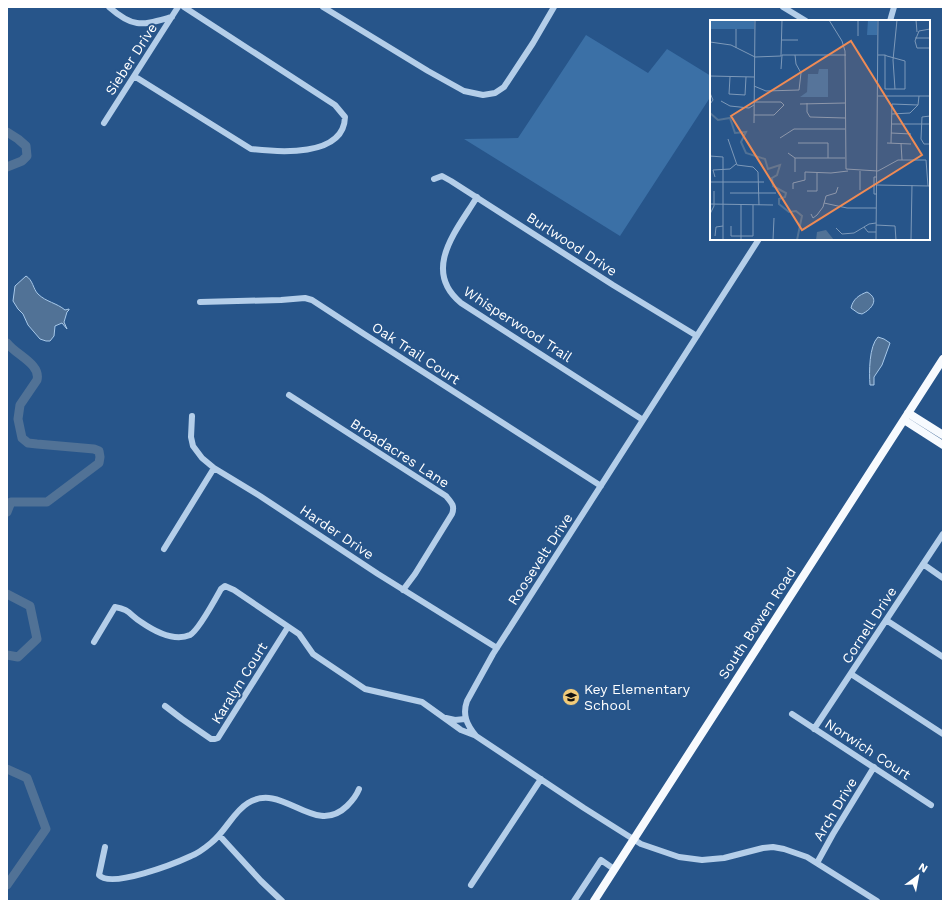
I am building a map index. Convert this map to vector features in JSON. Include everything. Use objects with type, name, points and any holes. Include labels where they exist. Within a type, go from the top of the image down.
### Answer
[{"type":"main road","name":"South Bowen Road","points":[[594,901],[943,360]]},
{"type":"main road","points":[[906,417],[943,435]]},
{"type":"main road","points":[[906,417],[943,445]]},
{"type":"street","points":[[109,7],[130,22],[138,24],[148,24],[172,17]]},
{"type":"street","name":"Sieber Drive","points":[[104,123],[178,7]]},
{"type":"street","points":[[134,76],[250,150],[272,152],[306,150],[332,141],[342,131],[345,117],[335,105],[184,7]]},
{"type":"street","points":[[323,7],[428,71],[464,91],[483,95],[495,92],[504,87],[533,43],[554,7]]},
{"type":"street","points":[[782,7],[804,20]]},
{"type":"street","points":[[890,20],[894,7]]},
{"type":"street","name":"Burlwood Drive","points":[[434,179],[442,176],[613,285],[697,336]]},
{"type":"street","name":"Whisperwood Trail","points":[[477,197],[450,240],[445,251],[443,269],[448,290],[461,303],[643,420]]},
{"type":"street","name":"Roosevelt Drive","points":[[465,719],[465,707],[467,701],[497,648],[758,240]]},
{"type":"street","name":"Oak Trail Court","points":[[200,302],[305,298],[312,300],[601,486]]},
{"type":"street","name":"Broadacres Lane","points":[[289,395],[446,496],[453,505],[454,509],[452,514],[415,574],[403,590]]},
{"type":"street","name":"Harder Drive","points":[[192,416],[191,437],[193,446],[202,458],[214,468],[260,496],[403,590],[497,648]]},
{"type":"street","points":[[164,548],[214,468]]},
{"type":"street","name":"Cornell Drive","points":[[814,729],[943,534]]},
{"type":"street","points":[[923,564],[943,578]]},
{"type":"street","points":[[94,642],[115,607],[124,608],[141,623],[170,637],[178,638],[191,635],[197,628],[221,589],[225,586],[234,590],[299,634],[313,654],[365,689],[422,702],[463,731],[476,736],[633,840],[691,860],[715,860],[751,850],[774,847],[807,857],[877,901]]},
{"type":"street","points":[[886,620],[943,657]]},
{"type":"street","name":"Karalyn Court","points":[[165,706],[211,739],[218,738],[288,627]]},
{"type":"street","points":[[850,674],[943,734]]},
{"type":"street","name":"Norwich Court","points":[[792,714],[931,805]]},
{"type":"street","points":[[445,717],[455,720],[465,719],[470,729],[476,736]]},
{"type":"street","name":"Arch Drive","points":[[817,863],[833,834],[874,768]]},
{"type":"street","points":[[471,885],[540,779]]},
{"type":"street","points":[[104,847],[99,875],[102,878],[111,880],[137,876],[191,856],[213,842],[242,808],[255,799],[268,797],[287,802],[305,812],[325,817],[341,812],[355,798],[359,789]]},
{"type":"street","points":[[219,835],[261,881],[282,901]]},
{"type":"street","points":[[574,901],[601,860],[614,869]]},
{"type":"shaded area","points":[[586,35],[648,73],[667,49],[710,75],[710,98],[620,236],[464,139],[518,138]]},
{"type":"shaded area","points":[[26,276],[41,297],[65,310],[69,309],[64,322],[67,329],[62,323],[55,326],[54,336],[50,341],[40,339],[28,325],[23,314],[13,301],[15,286]]},
{"type":"shaded area","points":[[867,292],[873,298],[873,304],[866,312],[862,314],[858,313],[851,308],[853,302],[861,294]]},
{"type":"shaded area","points":[[878,337],[890,343],[882,365],[874,377],[874,385],[870,385],[871,353]]},
{"type":"waterway","points":[[7,132],[26,146],[27,156],[22,161],[7,167]]},
{"type":"waterway","points":[[7,343],[32,364],[37,374],[37,380],[20,405],[18,419],[22,438],[28,443],[94,449],[99,451],[100,457],[99,463],[47,502],[11,502],[7,512]]},
{"type":"waterway","points":[[7,594],[30,606],[37,639],[18,657],[7,655]]},
{"type":"waterway","points":[[7,769],[27,778],[46,829],[7,885]]},
{"type":"place","name":"Key Elementary School","points":[[571,697]]}]
